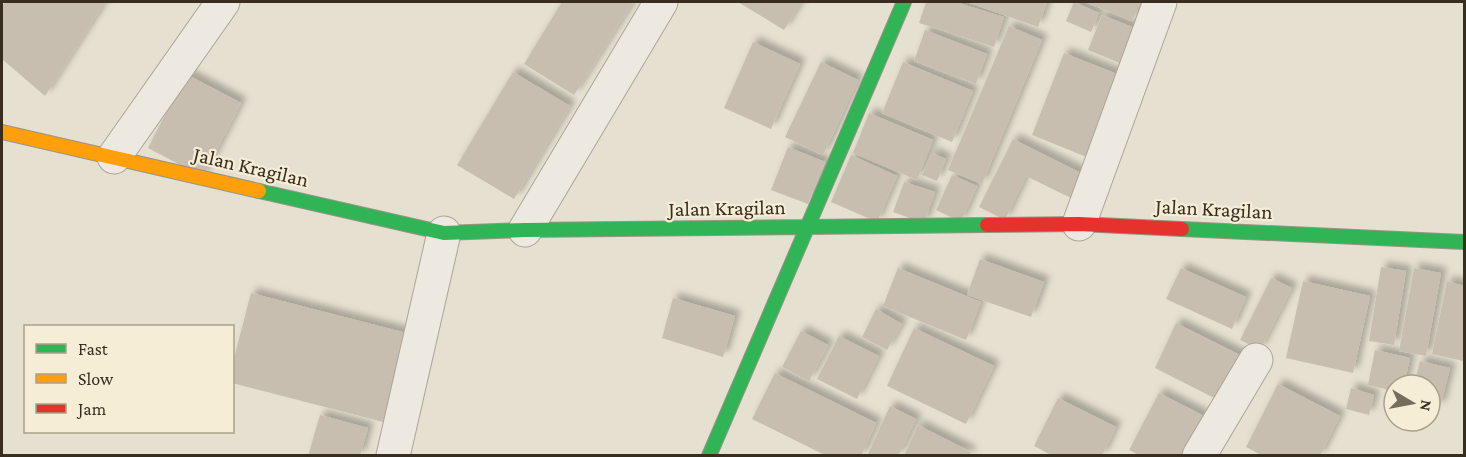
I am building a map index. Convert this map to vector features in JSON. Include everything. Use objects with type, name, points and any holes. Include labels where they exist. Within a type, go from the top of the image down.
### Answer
[{"type":"street","points":[[114,157],[223,2]]},
{"type":"street","points":[[525,230],[661,2]]},
{"type":"street","points":[[709,456],[904,2]]},
{"type":"street","points":[[1079,224],[1160,2]]},
{"type":"street","name":"Jalan Kragilan","points":[[2,132],[444,233],[525,230],[1079,224],[1464,242]]},
{"type":"street","points":[[393,456],[444,233]]},
{"type":"street","points":[[1199,456],[1256,360]]},
{"type":"building","points":[[5,2],[105,2],[45,96],[2,59],[2,7]]},
{"type":"building","points":[[562,2],[633,2],[574,95],[524,64]]},
{"type":"building","points":[[738,2],[801,2],[784,30]]},
{"type":"building","points":[[926,2],[955,2],[1004,17],[994,47],[919,23]]},
{"type":"building","points":[[967,2],[1047,2],[1038,27]]},
{"type":"building","points":[[1074,2],[1099,13],[1091,32],[1066,21]]},
{"type":"building","points":[[1085,2],[1140,2],[1132,21]]},
{"type":"building","points":[[1102,15],[1142,31],[1127,66],[1088,50]]},
{"type":"building","points":[[1009,26],[1042,40],[982,184],[948,170]]},
{"type":"building","points":[[925,30],[987,54],[976,84],[914,61]]},
{"type":"building","points":[[753,42],[800,64],[771,129],[724,108]]},
{"type":"building","points":[[1064,53],[1122,76],[1089,158],[1032,135]]},
{"type":"building","points":[[821,62],[858,80],[823,155],[785,137]]},
{"type":"building","points":[[903,62],[973,91],[952,142],[882,113]]},
{"type":"building","points":[[513,72],[570,106],[514,199],[457,165]]},
{"type":"building","points":[[186,74],[241,103],[203,177],[148,148]]},
{"type":"building","points":[[869,113],[933,140],[917,180],[853,153]]},
{"type":"building","points":[[1013,139],[1085,175],[1073,199],[1026,176],[1005,220],[979,207]]},
{"type":"building","points":[[788,147],[825,162],[808,204],[771,190]]},
{"type":"building","points":[[932,153],[946,159],[937,181],[922,175]]},
{"type":"building","points":[[851,155],[897,176],[877,222],[831,202]]},
{"type":"building","points":[[952,175],[977,186],[961,222],[936,210]]},
{"type":"building","points":[[904,182],[935,192],[924,223],[893,212]]},
{"type":"building","points":[[980,259],[1044,282],[1031,317],[967,295]]},
{"type":"building","points":[[1381,267],[1406,271],[1394,345],[1369,341]]},
{"type":"building","points":[[898,268],[981,302],[966,340],[883,306]]},
{"type":"building","points":[[1181,268],[1246,297],[1232,329],[1166,299]]},
{"type":"building","points":[[1414,268],[1441,273],[1426,356],[1399,351]]},
{"type":"building","points":[[1271,278],[1292,288],[1260,350],[1240,340]]},
{"type":"building","points":[[1303,281],[1370,296],[1353,373],[1286,358]]},
{"type":"building","points":[[1447,281],[1464,286],[1463,361],[1432,354]]},
{"type":"building","points":[[251,293],[406,333],[383,422],[234,384],[234,358]]},
{"type":"building","points":[[673,298],[735,316],[723,357],[662,338]]},
{"type":"building","points":[[876,309],[902,324],[887,350],[862,337]]},
{"type":"building","points":[[1176,323],[1248,359],[1226,404],[1155,368]]},
{"type":"building","points":[[914,328],[994,366],[966,424],[887,386]]},
{"type":"building","points":[[801,331],[828,345],[809,381],[782,367]]},
{"type":"building","points":[[839,336],[879,356],[857,399],[817,379]]},
{"type":"building","points":[[1375,350],[1410,358],[1407,373],[1382,373],[1382,388],[1368,385]]},
{"type":"building","points":[[1420,361],[1450,368],[1442,399],[1442,373],[1417,373]]},
{"type":"building","points":[[775,373],[876,423],[861,456],[827,456],[752,419]]},
{"type":"building","points":[[1278,384],[1340,416],[1320,456],[1263,456],[1246,447]]},
{"type":"building","points":[[1351,388],[1374,395],[1369,415],[1346,409]]},
{"type":"building","points":[[1159,393],[1206,417],[1186,456],[1141,456],[1129,450]]},
{"type":"building","points":[[1058,398],[1116,427],[1102,456],[1053,456],[1034,446]]},
{"type":"building","points":[[890,406],[916,419],[898,456],[867,456]]},
{"type":"building","points":[[320,415],[368,428],[360,456],[308,456]]},
{"type":"building","points":[[918,425],[971,452],[969,456],[904,456]]},
{"type":"traffic: fast","points":[[709,456],[904,2]]},
{"type":"traffic: fast","points":[[259,191],[444,233],[525,230],[987,225]]},
{"type":"traffic: fast","points":[[1182,229],[1464,242]]},
{"type":"traffic: slow","points":[[2,132],[259,191]]},
{"type":"traffic: jam","points":[[987,225],[1079,224],[1182,229]]}]
